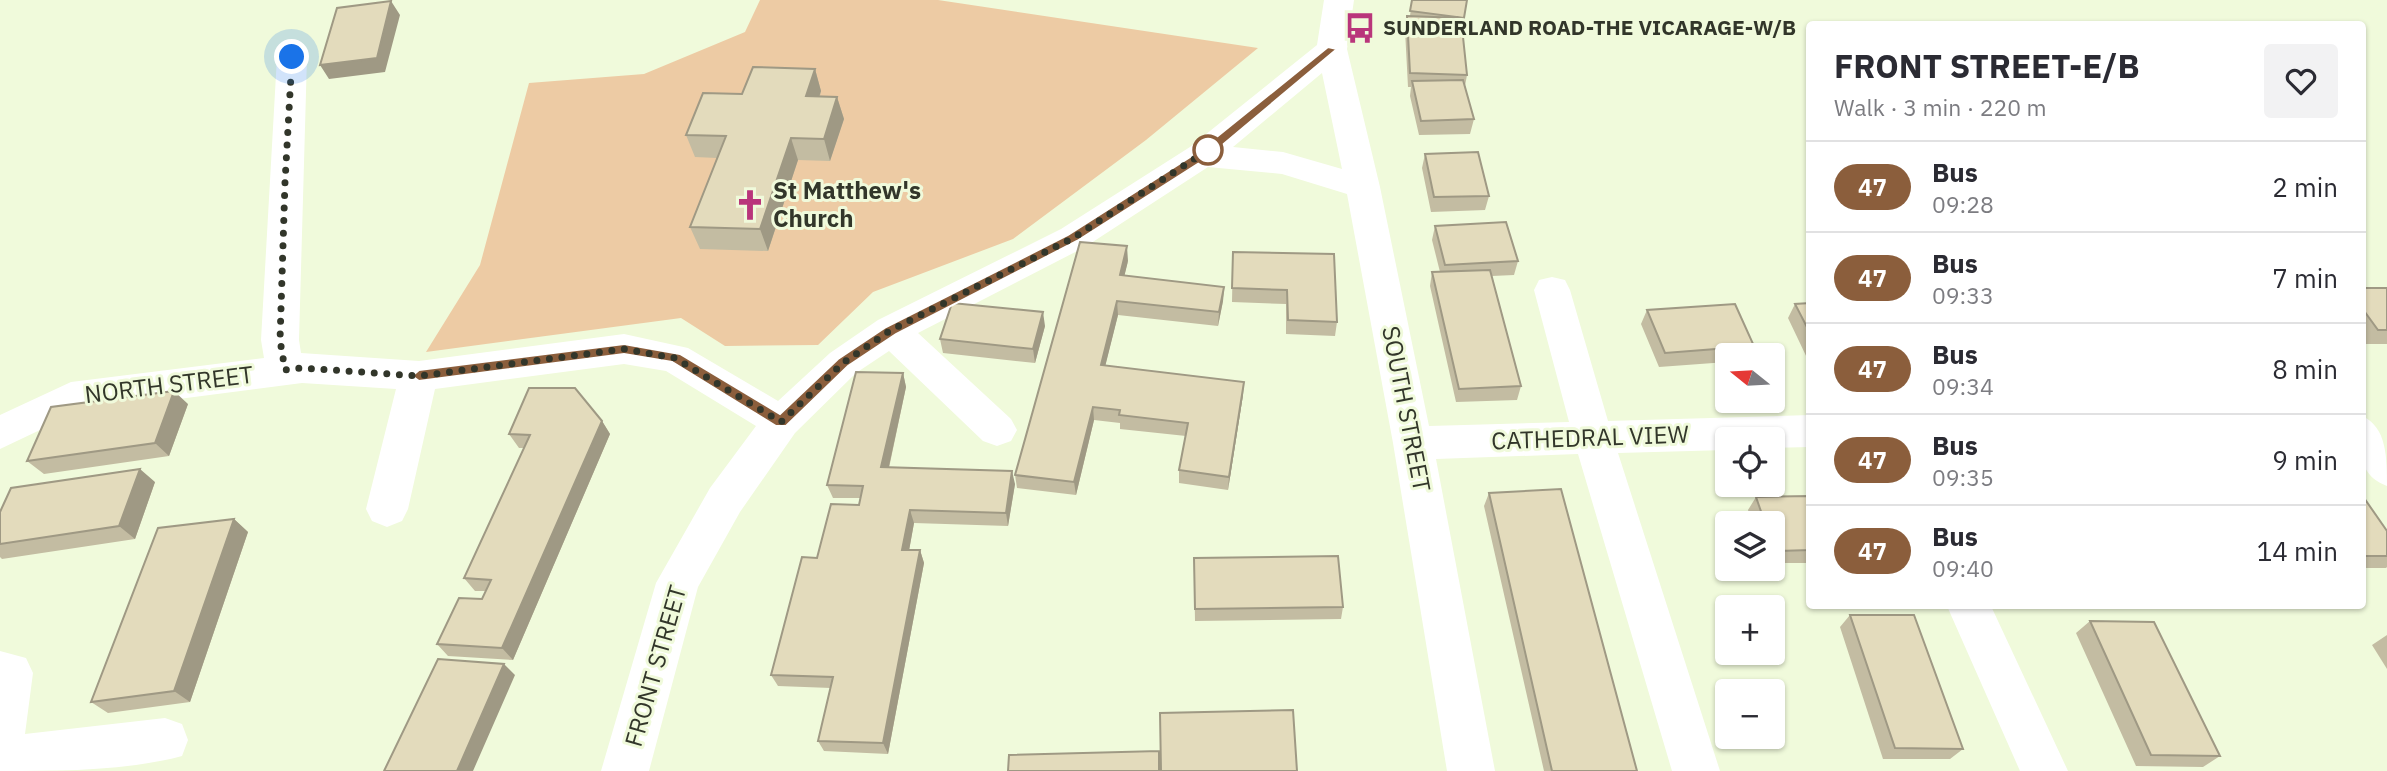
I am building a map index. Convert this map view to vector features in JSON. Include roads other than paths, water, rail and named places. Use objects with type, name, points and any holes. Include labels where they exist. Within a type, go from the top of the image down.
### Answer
[{"type":"street","points":[[1332,49],[1339,0]]},
{"type":"street","name":"FRONT STREET","points":[[625,771],[678,583],[725,500],[781,422],[843,363],[891,330],[1073,238],[1202,155],[1332,49]]},
{"type":"street","name":"SOUTH STREET","points":[[1332,49],[1363,187],[1413,443],[1471,771]]},
{"type":"street","points":[[285,370],[280,331],[292,57]]},
{"type":"street","points":[[1202,155],[1283,163],[1363,187]]},
{"type":"street","points":[[1552,290],[1593,438],[1696,771]]},
{"type":"street","points":[[891,330],[997,430]]},
{"type":"street","name":"NORTH STREET","points":[[0,433],[71,397],[302,368],[419,376],[624,349],[675,358],[781,422]]},
{"type":"street","points":[[387,509],[419,376]]},
{"type":"street","points":[[2366,417],[2387,417]]},
{"type":"street","name":"CATHEDRAL VIEW","points":[[1413,443],[1806,431]]},
{"type":"street","points":[[2366,438],[2387,469]]},
{"type":"street","points":[[1970,609],[2043,771]]},
{"type":"street","points":[[0,672],[9,673],[0,746]]},
{"type":"street","points":[[0,760],[165,740]]},
{"type":"place","name":"SUNDERLAND ROAD-THE VICARAGE-W/B","points":[[1360,28]]},
{"type":"place","name":"St Matthew's Church","points":[[750,205]]}]
